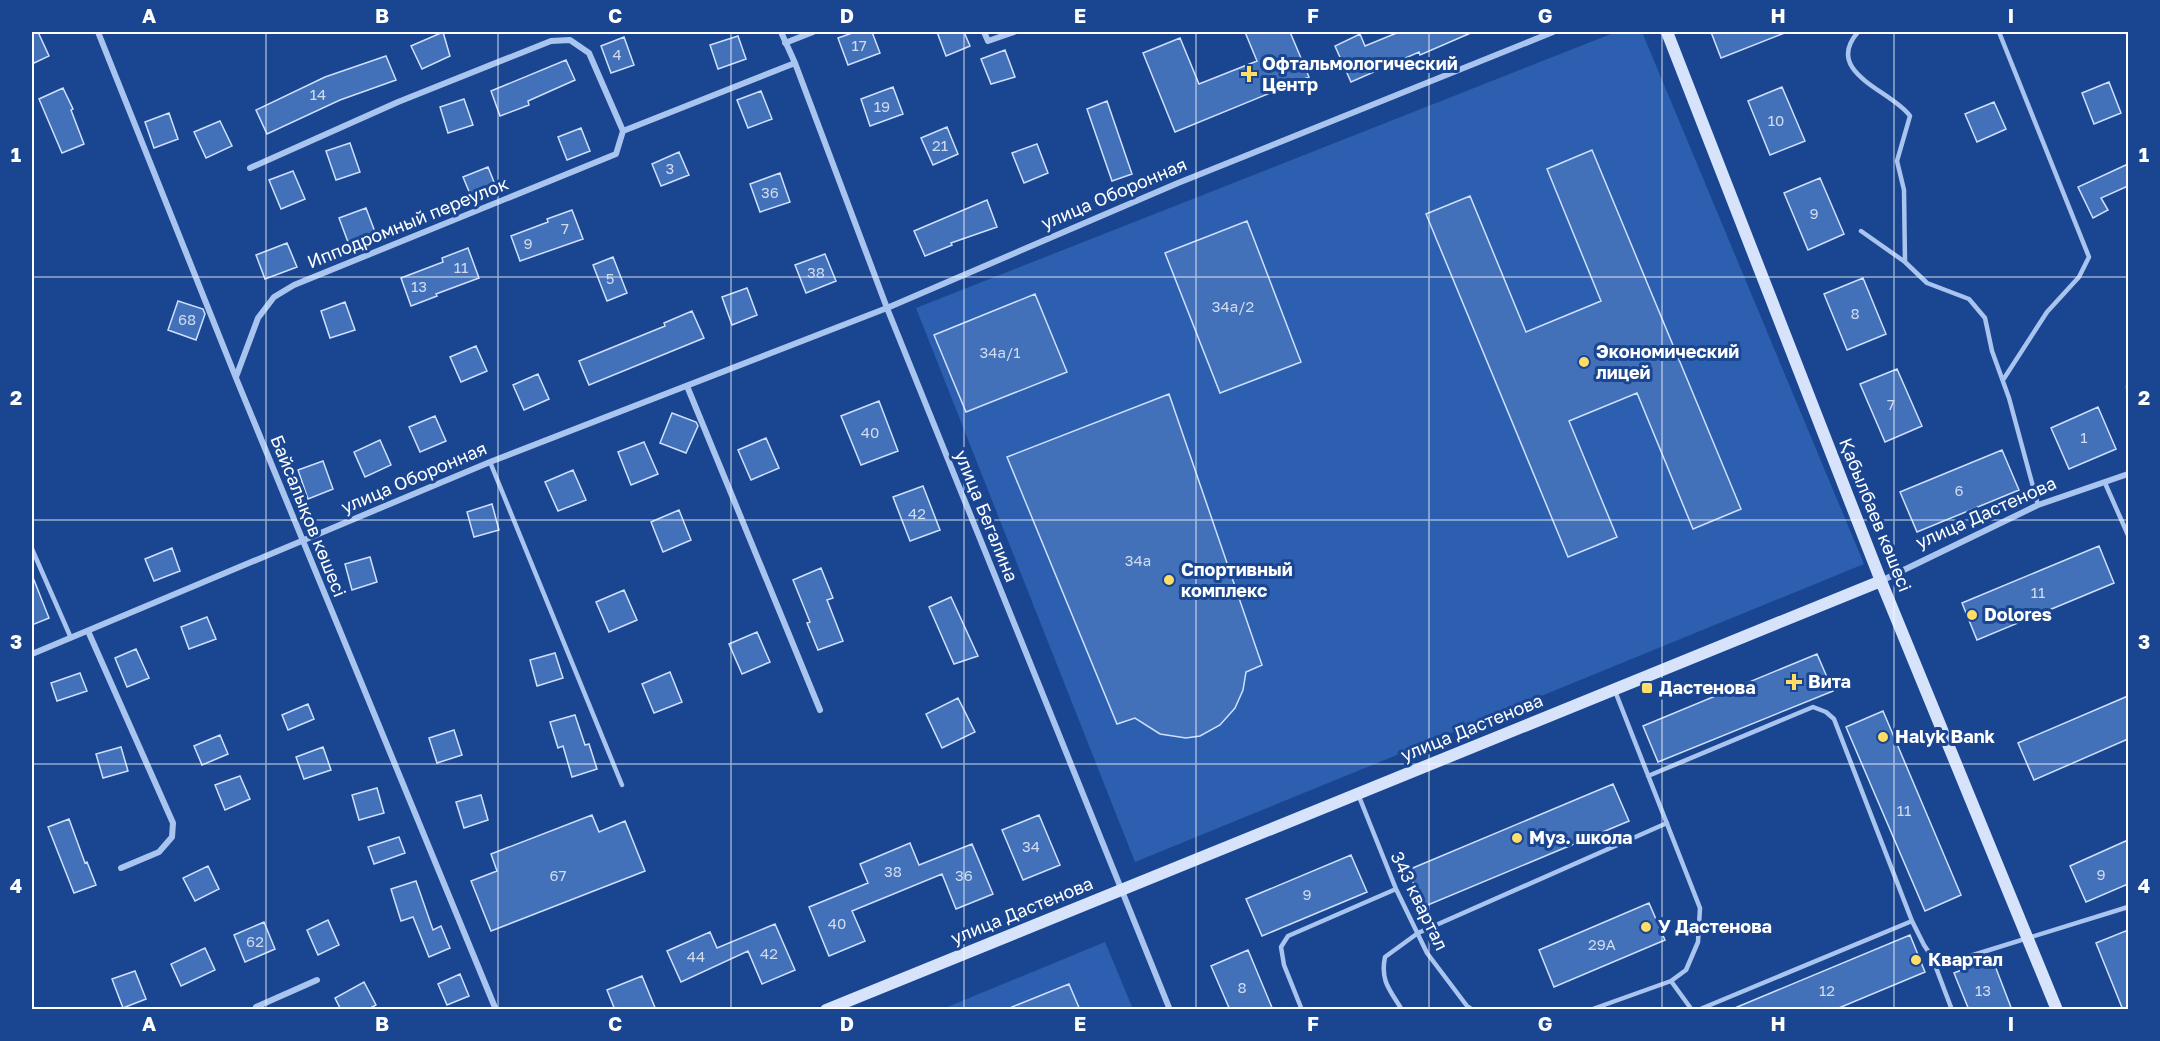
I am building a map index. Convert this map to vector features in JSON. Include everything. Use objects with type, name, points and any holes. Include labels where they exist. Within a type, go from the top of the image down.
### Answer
[{"type":"street","name":"Байсалықов көшесі","points":[[98,32],[236,378],[496,1010]]},
{"type":"street","name":"улица Бегалина","points":[[781,32],[795,63],[887,308],[1170,1010]]},
{"type":"street","points":[[785,43],[813,32]]},
{"type":"street","points":[[984,32],[988,42],[1014,32]]},
{"type":"street","name":"улица Оборонная","points":[[32,654],[490,462],[887,308],[1178,183],[1553,32]]},
{"type":"street","name":"Қабылбаев көшесі","points":[[1667,32],[1881,581],[2057,1010]]},
{"type":"street","points":[[250,168],[398,102],[551,41],[570,40],[589,52],[623,131],[795,63]]},
{"type":"street","name":"Ипподромный переулок","points":[[236,378],[258,318],[274,297],[294,285],[616,154],[623,131]]},
{"type":"street","points":[[687,386],[820,710]]},
{"type":"street","name":"улица Дастенова","points":[[826,1010],[1881,581],[2038,505],[2128,474]]},
{"type":"street","points":[[88,631],[173,823],[172,837],[159,852],[121,868]]},
{"type":"street","points":[[255,1009],[317,980]]},
{"type":"lane","points":[[1858,32],[1853,38],[1848,56],[1857,74],[1875,90],[1904,107],[1910,116],[1898,161],[1904,190],[1905,262]]},
{"type":"lane","points":[[1999,32],[2089,257],[2079,276],[2047,312],[2003,380]]},
{"type":"lane","points":[[1861,231],[1905,262],[1927,283],[1969,299],[1985,318],[1992,351],[2010,398],[2038,505]]},
{"type":"lane","points":[[490,462],[622,786]]},
{"type":"lane","points":[[2105,483],[2128,535]]},
{"type":"lane","points":[[32,549],[70,638]]},
{"type":"lane","points":[[1590,1010],[1671,981],[1686,970],[1698,942],[1700,908],[1614,690]]},
{"type":"lane","points":[[1648,776],[1813,707],[1826,712],[1834,719],[1912,921],[1932,957],[1952,1010]]},
{"type":"lane","name":"343 квартал","points":[[1358,794],[1396,889],[1427,953],[1467,1006],[1473,1010]]},
{"type":"lane","points":[[1402,1010],[1385,981],[1383,970],[1385,957],[1418,933],[1666,823]]},
{"type":"lane","points":[[1302,1010],[1284,965],[1281,947],[1288,936],[1396,889]]},
{"type":"lane","points":[[1932,957],[1945,962],[1957,960],[2128,907]]},
{"type":"lane","points":[[1698,1010],[1912,921]]},
{"type":"lane","points":[[1671,981],[1692,1010]]},
{"type":"lane","points":[[1459,1010],[1467,1006]]},
{"type":"shaded area","points":[[1616,32],[1642,32],[1864,564],[1135,862],[916,308]]},
{"type":"shaded area","points":[[1105,942],[1133,1009],[940,1010]]},
{"type":"building","points":[[32,32],[38,32],[49,56],[32,64]]},
{"type":"building","points":[[443,32],[450,56],[422,69],[411,46]]},
{"type":"building","points":[[855,32],[872,32],[880,53],[848,65],[838,38]]},
{"type":"building","points":[[937,32],[964,32],[970,46],[946,56]]},
{"type":"building","points":[[1245,32],[1290,32],[1309,77],[1175,132],[1143,53],[1180,38],[1199,84],[1257,61]]},
{"type":"building","points":[[1399,32],[1473,32],[1420,55],[1419,52],[1351,82],[1335,46],[1360,34],[1365,46]]},
{"type":"building","points":[[1711,32],[1787,32],[1721,58]]},
{"type":"building","points":[[738,36],[746,59],[718,69],[710,45]]},
{"type":"building","points":[[624,37],[634,65],[611,73],[601,46]]},
{"type":"building","points":[[1005,50],[1015,77],[991,84],[981,59]]},
{"type":"building","points":[[386,56],[396,80],[340,100],[267,134],[256,110],[325,77]]},
{"type":"building","points":[[566,60],[575,80],[528,101],[529,105],[500,116],[491,91]]},
{"type":"building","points":[[2109,82],[2121,113],[2094,124],[2082,93]]},
{"type":"building","points":[[893,87],[903,114],[870,126],[861,99]]},
{"type":"building","points":[[1782,87],[1805,141],[1770,155],[1748,101]]},
{"type":"building","points":[[63,88],[73,109],[71,110],[84,144],[62,153],[39,99]]},
{"type":"building","points":[[761,91],[772,119],[748,128],[737,100]]},
{"type":"building","points":[[464,99],[473,125],[448,133],[440,107]]},
{"type":"building","points":[[1107,101],[1132,174],[1112,181],[1087,109]]},
{"type":"building","points":[[1994,102],[2006,129],[1977,142],[1965,114]]},
{"type":"building","points":[[169,113],[178,139],[154,148],[145,122]]},
{"type":"building","points":[[220,121],[232,146],[206,158],[194,132]]},
{"type":"building","points":[[947,127],[958,154],[933,165],[921,138]]},
{"type":"building","points":[[581,128],[590,151],[567,160],[558,137]]},
{"type":"building","points":[[350,143],[360,172],[336,180],[326,151]]},
{"type":"building","points":[[1037,144],[1048,173],[1024,183],[1012,153]]},
{"type":"building","name":"Экономический лицей","points":[[1592,150],[1741,509],[1693,529],[1637,393],[1569,421],[1617,537],[1568,557],[1426,214],[1470,196],[1526,332],[1601,301],[1547,169]]},
{"type":"building","points":[[679,152],[689,175],[661,186],[652,164]]},
{"type":"building","points":[[2128,164],[2128,186],[2101,198],[2108,210],[2093,218],[2078,187]]},
{"type":"building","points":[[488,167],[498,192],[473,201],[463,177]]},
{"type":"building","points":[[293,171],[305,199],[281,209],[269,180]]},
{"type":"building","points":[[780,173],[790,202],[760,212],[750,184]]},
{"type":"building","points":[[1820,178],[1844,234],[1808,250],[1784,193]]},
{"type":"building","points":[[987,200],[997,227],[951,243],[952,245],[925,256],[914,231]]},
{"type":"building","points":[[366,208],[378,240],[351,250],[339,218]]},
{"type":"building","points":[[572,210],[583,239],[520,261],[511,236]]},
{"type":"building","points":[[1247,221],[1301,362],[1220,393],[1165,253]]},
{"type":"building","points":[[287,243],[297,267],[265,279],[256,255]]},
{"type":"building","points":[[468,248],[479,278],[411,306],[401,278],[443,262],[442,258]]},
{"type":"building","points":[[825,254],[836,281],[806,293],[795,265]]},
{"type":"building","points":[[613,257],[627,293],[607,301],[593,265]]},
{"type":"building","points":[[1863,278],[1886,334],[1847,350],[1824,294]]},
{"type":"building","points":[[747,288],[757,315],[732,325],[722,297]]},
{"type":"building","points":[[1035,294],[1067,372],[966,412],[934,335]]},
{"type":"building","points":[[178,301],[203,309],[205,314],[196,340],[168,330]]},
{"type":"building","points":[[345,302],[355,330],[330,338],[321,311]]},
{"type":"building","points":[[692,311],[704,338],[589,385],[579,361],[665,326],[664,323]]},
{"type":"building","points":[[476,346],[487,371],[461,382],[450,357]]},
{"type":"building","points":[[1897,369],[1922,426],[1885,442],[1860,384]]},
{"type":"building","points":[[538,374],[549,399],[524,410],[513,385]]},
{"type":"building","points":[[1169,394],[1262,665],[1246,672],[1243,690],[1235,708],[1220,725],[1200,736],[1186,738],[1160,734],[1135,718],[1117,724],[1007,457]]},
{"type":"building","points":[[879,401],[898,451],[861,465],[841,416]]},
{"type":"building","points":[[2098,407],[2116,449],[2069,469],[2051,428]]},
{"type":"building","points":[[672,413],[696,422],[698,426],[686,453],[660,443]]},
{"type":"building","points":[[435,416],[446,441],[420,452],[409,427]]},
{"type":"building","points":[[766,438],[779,468],[751,480],[738,450]]},
{"type":"building","points":[[380,440],[391,465],[365,477],[354,452]]},
{"type":"building","points":[[644,442],[658,474],[631,485],[618,452]]},
{"type":"building","points":[[2002,450],[2019,490],[1917,532],[1900,492]]},
{"type":"building","points":[[323,461],[333,489],[308,499],[298,470]]},
{"type":"building","points":[[573,470],[586,500],[558,511],[545,482]]},
{"type":"building","points":[[923,486],[940,530],[910,541],[893,497]]},
{"type":"building","points":[[492,504],[499,530],[474,537],[467,512]]},
{"type":"building","points":[[679,510],[691,540],[663,552],[651,522]]},
{"type":"building","points":[[2099,546],[2114,583],[1977,640],[1962,603]]},
{"type":"building","points":[[172,548],[180,571],[154,581],[145,559]]},
{"type":"building","points":[[370,557],[377,582],[352,590],[345,564]]},
{"type":"building","points":[[821,568],[833,598],[827,600],[843,641],[818,650],[807,623],[810,622],[793,580]]},
{"type":"building","points":[[32,575],[49,618],[32,625]]},
{"type":"building","points":[[624,590],[637,620],[609,632],[596,602]]},
{"type":"building","points":[[951,597],[978,656],[954,664],[929,607]]},
{"type":"building","points":[[207,617],[216,639],[189,649],[181,627]]},
{"type":"building","points":[[757,632],[770,662],[742,674],[729,644]]},
{"type":"building","points":[[136,649],[149,678],[127,687],[115,658]]},
{"type":"building","points":[[555,653],[563,678],[537,686],[530,660]]},
{"type":"building","points":[[1817,654],[1833,691],[1658,762],[1643,726]]},
{"type":"building","points":[[670,672],[682,702],[654,713],[642,684]]},
{"type":"building","points":[[80,673],[87,691],[57,701],[51,683]]},
{"type":"building","points":[[2128,696],[2128,739],[2034,780],[2018,743]]},
{"type":"building","points":[[958,698],[975,732],[942,748],[926,714]]},
{"type":"building","points":[[308,704],[314,719],[288,730],[282,715]]},
{"type":"building","points":[[1883,711],[1961,895],[1925,911],[1846,727]]},
{"type":"building","points":[[575,715],[585,745],[589,744],[597,769],[572,777],[563,746],[558,748],[550,722]]},
{"type":"building","points":[[454,730],[462,755],[437,763],[429,738]]},
{"type":"building","points":[[220,735],[228,754],[202,765],[194,746]]},
{"type":"building","points":[[121,747],[128,771],[103,778],[96,754]]},
{"type":"building","points":[[323,747],[331,770],[304,779],[296,757]]},
{"type":"building","points":[[240,776],[250,799],[225,810],[215,785]]},
{"type":"building","points":[[1613,784],[1629,821],[1423,907],[1408,870]]},
{"type":"building","points":[[377,788],[384,813],[359,820],[352,795]]},
{"type":"building","points":[[481,795],[488,820],[464,828],[456,802]]},
{"type":"building","points":[[592,815],[599,832],[625,821],[645,871],[491,931],[471,881],[497,871],[491,854]]},
{"type":"building","points":[[1039,815],[1060,865],[1023,880],[1002,830]]},
{"type":"building","points":[[69,819],[85,863],[87,862],[96,885],[74,893],[48,827]]},
{"type":"building","points":[[399,837],[405,853],[374,864],[368,847]]},
{"type":"building","points":[[2128,840],[2128,884],[2086,902],[2070,866]]},
{"type":"building","points":[[910,843],[919,865],[972,844],[993,894],[956,909],[942,874],[852,911],[865,941],[829,956],[809,907],[868,883],[860,864]]},
{"type":"building","points":[[1351,855],[1367,892],[1262,936],[1246,899]]},
{"type":"building","points":[[208,866],[219,889],[195,901],[183,878]]},
{"type":"building","points":[[416,881],[433,930],[441,926],[450,948],[429,957],[413,917],[401,921],[391,889]]},
{"type":"building","points":[[1649,903],[1665,940],[1554,987],[1539,950]]},
{"type":"building","points":[[328,920],[339,945],[318,955],[307,930]]},
{"type":"building","points":[[264,922],[275,949],[245,962],[234,935]]},
{"type":"building","points":[[775,924],[795,970],[762,984],[748,951],[681,982],[667,951],[710,932],[717,948]]},
{"type":"building","points":[[2128,930],[2128,1010],[2123,1010],[2096,943]]},
{"type":"building","points":[[1910,935],[1925,972],[1834,1010],[1730,1010]]},
{"type":"building","points":[[205,948],[215,970],[181,986],[171,964]]},
{"type":"building","points":[[1248,950],[1273,1010],[1230,1010],[1211,966]]},
{"type":"building","points":[[1992,958],[2012,1010],[1969,1010],[1954,973]]},
{"type":"building","points":[[135,971],[146,999],[123,1008],[112,979]]},
{"type":"building","points":[[460,974],[469,996],[447,1005],[438,984]]},
{"type":"building","points":[[642,976],[656,1010],[615,1010],[607,990]]},
{"type":"building","points":[[364,982],[376,1005],[367,1010],[341,1010],[335,998]]},
{"type":"building","points":[[1069,984],[1080,1010],[1007,1009]]},
{"type":"place","name":"Офтальмологический Центр","points":[[1249,74]]},
{"type":"place","name":"Экономический лицей","points":[[1584,362]]},
{"type":"place","name":"Спортивный комплекс","points":[[1169,580]]},
{"type":"place","name":"Dolores","points":[[1972,615]]},
{"type":"place","name":"Вита","points":[[1794,682]]},
{"type":"place","name":"Дастенова","points":[[1647,688]]},
{"type":"place","name":"Halyk Bank","points":[[1883,737]]},
{"type":"place","name":"Муз. школа","points":[[1517,838]]},
{"type":"place","name":"У Дастенова","points":[[1646,927]]},
{"type":"place","name":"Квартал","points":[[1916,960]]}]
